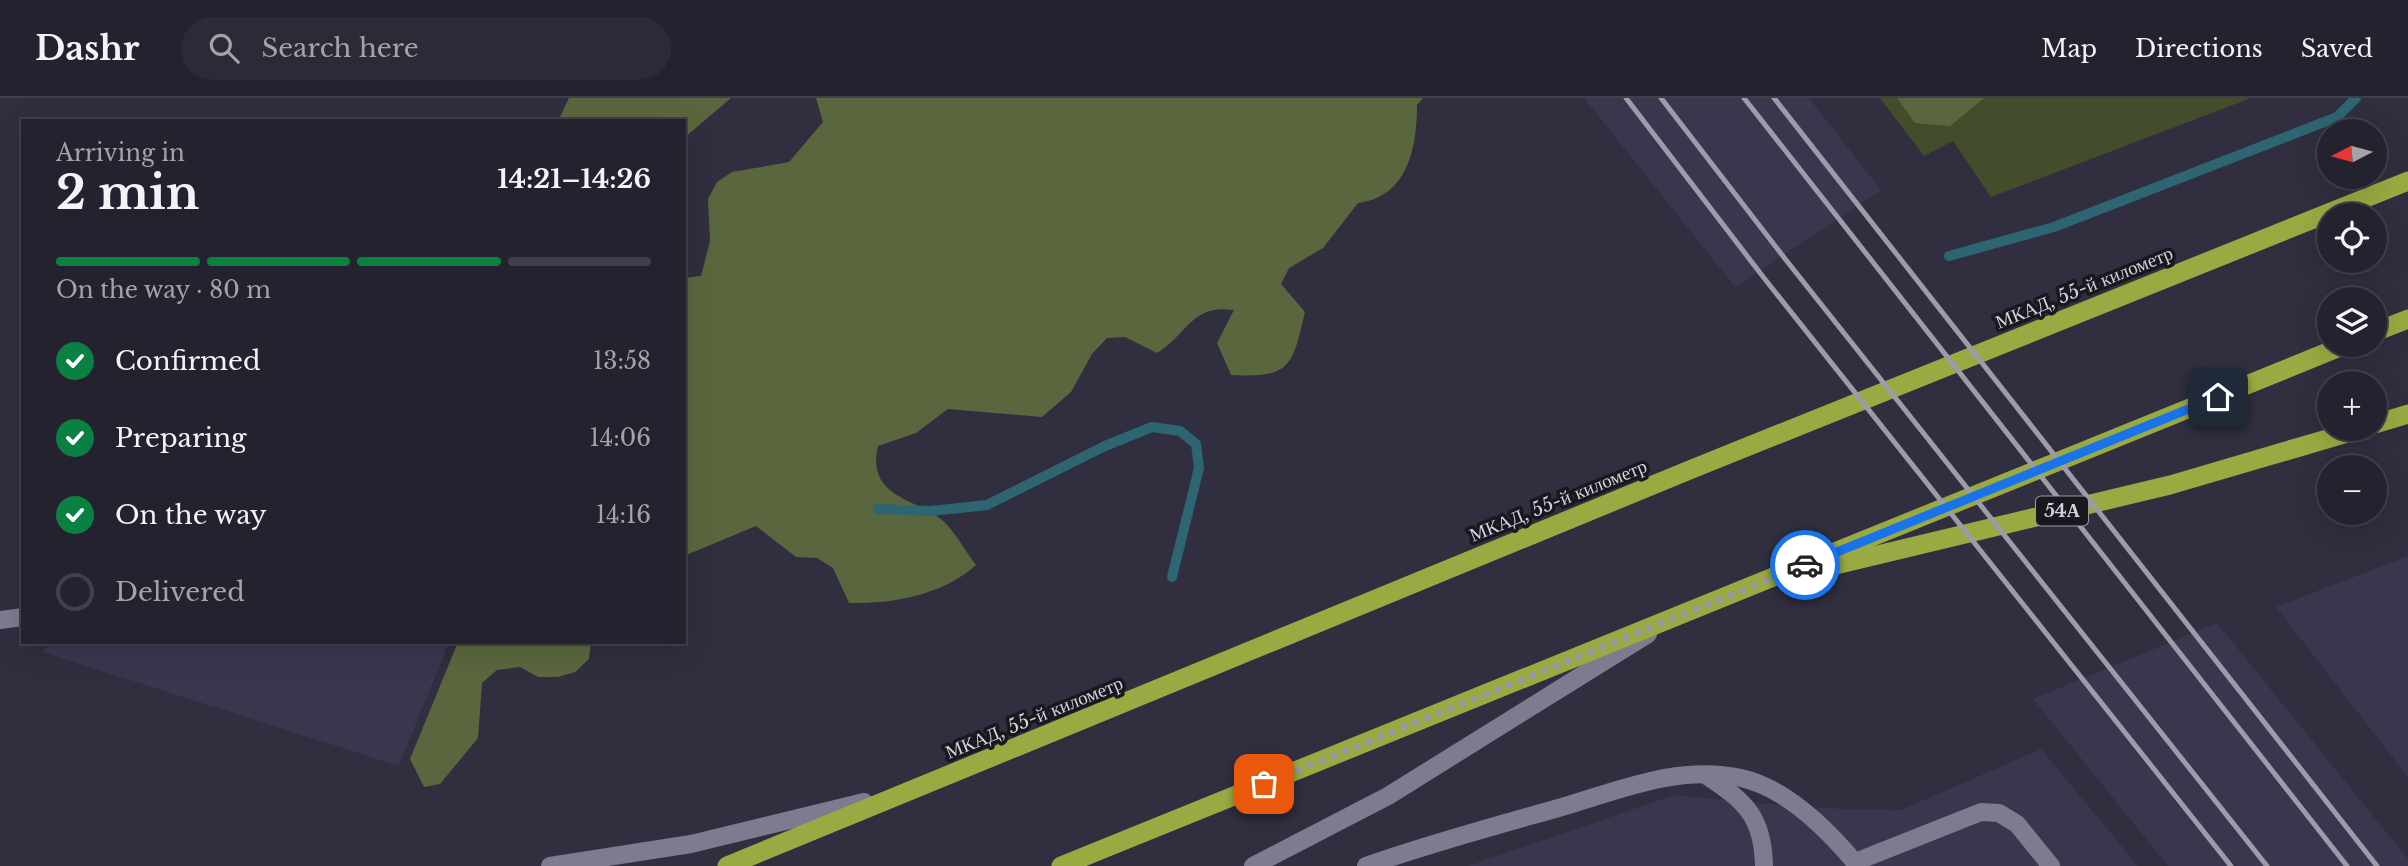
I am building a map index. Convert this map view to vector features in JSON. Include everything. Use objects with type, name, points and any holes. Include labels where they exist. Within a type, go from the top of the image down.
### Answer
[{"type":"highway","points":[[2363,200],[2408,171]]},
{"type":"highway","name":"МКАД, 55-й километр","points":[[727,866],[932,784],[1692,469],[2408,181]]},
{"type":"highway","points":[[2387,327],[2408,319]]},
{"type":"highway","points":[[1061,866],[2317,356]]},
{"type":"highway","points":[[2387,420],[2408,414]]},
{"type":"highway","name":"54А","points":[[1761,583],[2170,485],[2320,441]]},
{"type":"street","points":[[0,620],[21,617]]},
{"type":"street","points":[[1253,866],[1388,796],[1670,620]]},
{"type":"street","points":[[1704,774],[1736,795],[1754,814],[1761,832],[1765,866]]},
{"type":"street","points":[[1366,866],[1436,842],[1664,775],[1704,774],[1742,778],[1770,788],[1798,807],[1857,864],[1981,812],[1999,813],[2017,824],[2051,866]]},
{"type":"street","points":[[550,866],[691,844],[807,818],[932,784]]},
{"type":"shaded area","points":[[1584,98],[1809,98],[1881,190],[1735,287]]},
{"type":"shaded area","points":[[2408,556],[2408,777],[2276,607]]},
{"type":"shaded area","points":[[2217,623],[2408,859],[2408,866],[2168,866],[2033,699]]},
{"type":"shaded area","points":[[51,644],[448,644],[399,766],[42,652]]},
{"type":"shaded area","points":[[2041,749],[2138,866],[1468,866],[1675,795],[1813,808],[1901,810]]},
{"type":"green space","points":[[569,98],[731,98],[686,136],[686,119],[559,119]]},
{"type":"green space","points":[[816,98],[1423,98],[1417,105],[1412,153],[1399,180],[1375,199],[1358,203],[1323,248],[1289,268],[1281,284],[1305,312],[1292,357],[1277,371],[1231,375],[1217,343],[1234,310],[1220,309],[1199,316],[1157,353],[1125,337],[1107,338],[1092,354],[1071,392],[1042,417],[948,409],[916,433],[878,446],[876,462],[884,484],[943,521],[976,565],[948,584],[917,596],[866,603],[849,603],[833,568],[817,558],[796,557],[756,526],[686,555],[686,278],[701,276],[710,241],[708,199],[717,182],[732,172],[789,162],[823,122]]},
{"type":"green space","points":[[1880,98],[2251,98],[1991,197],[1953,141],[1924,156]]},
{"type":"green space","points":[[1897,98],[1984,98],[1950,126],[1915,123]]},
{"type":"green space","points":[[457,644],[591,644],[589,659],[575,672],[558,677],[538,677],[520,667],[497,670],[482,683],[478,738],[440,784],[424,787],[410,759]]},
{"type":"waterway","points":[[1949,256],[2054,227],[2337,117],[2356,98]]},
{"type":"waterway","points":[[878,509],[931,511],[987,505],[1105,446],[1152,427],[1180,431],[1196,444],[1199,468],[1172,577]]},
{"type":"railway","points":[[1626,98],[1764,278],[2231,866]]},
{"type":"railway","points":[[1661,98],[1786,260],[2267,866]]},
{"type":"railway","points":[[1744,98],[2347,866]]},
{"type":"railway","points":[[1774,98],[2377,866]]},
{"type":"way so far","points":[[1264,784],[1805,565]]},
{"type":"route","points":[[1805,565],[2218,397]]}]
